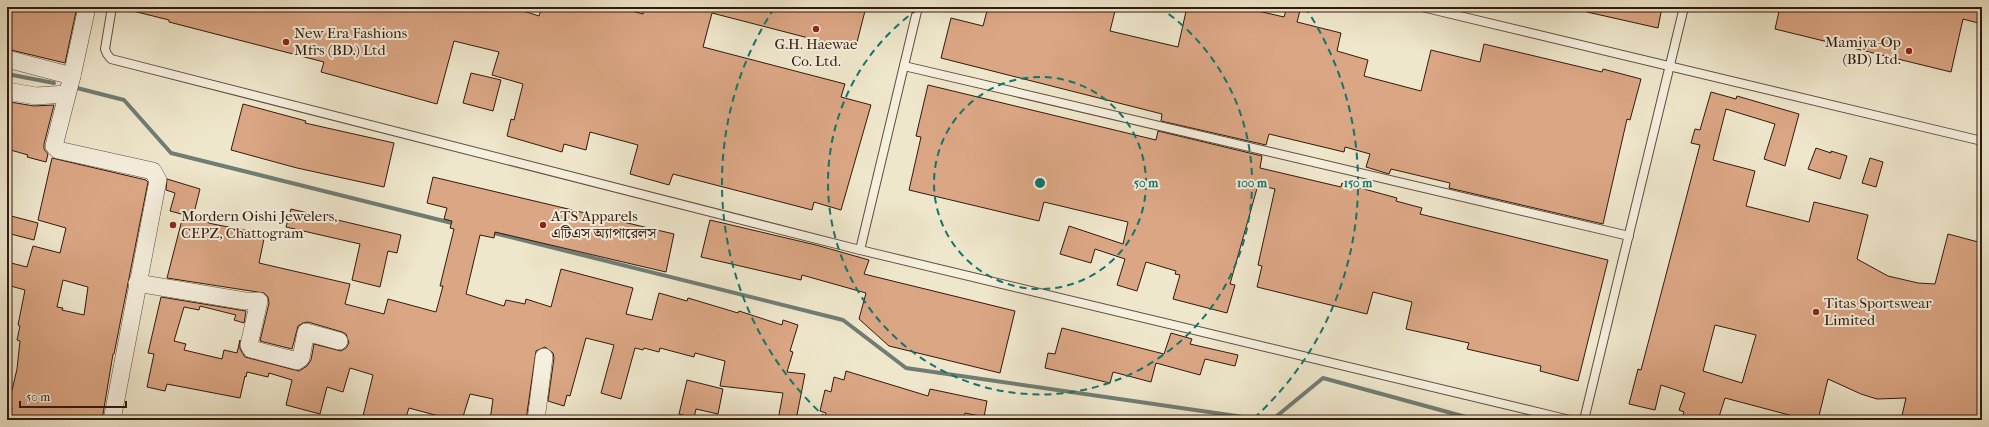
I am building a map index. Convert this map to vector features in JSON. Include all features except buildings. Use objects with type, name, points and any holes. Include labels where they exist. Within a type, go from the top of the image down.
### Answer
[{"type":"street","points":[[87,7],[72,76],[54,146],[58,150],[153,171],[158,180],[137,283],[112,420]]},
{"type":"street","points":[[7,59],[72,76]]},
{"type":"street","points":[[7,91],[36,96],[67,94]]},
{"type":"street","points":[[137,283],[245,301],[259,301],[248,345],[251,349],[297,361],[301,358],[306,332],[339,341]]},
{"type":"street","points":[[536,420],[544,357]]},
{"type":"lane","points":[[112,7],[105,49],[111,59],[860,250],[1570,420]]},
{"type":"lane","points":[[860,250],[918,7]]},
{"type":"lane","points":[[1422,7],[1982,141]]},
{"type":"lane","points":[[1584,420],[1684,7]]},
{"type":"lane","points":[[904,66],[1629,236]]},
{"type":"waterway","points":[[7,74],[54,83]]},
{"type":"waterway","points":[[73,87],[124,100],[171,153],[456,224]]},
{"type":"waterway","points":[[490,232],[843,320],[906,368],[1264,420]]},
{"type":"waterway","points":[[1272,420],[1323,378],[1477,420]]},
{"type":"place","name":"G.H. Haewae Co. Ltd.","points":[[816,29]]},
{"type":"place","name":"New Era Fashions Mfrs (BD.) Ltd","points":[[286,42]]},
{"type":"place","name":"Mamiya-Op (BD) Ltd.","points":[[1909,51]]},
{"type":"place","name":"Mordern Oishi Jewelers, CEPZ, Chattogram","points":[[173,225]]},
{"type":"place","name":"ATS Apparels এটিএস অ্যাপারেলস","points":[[543,225]]},
{"type":"place","name":"Titas Sportswear Limited","points":[[1816,312]]}]
